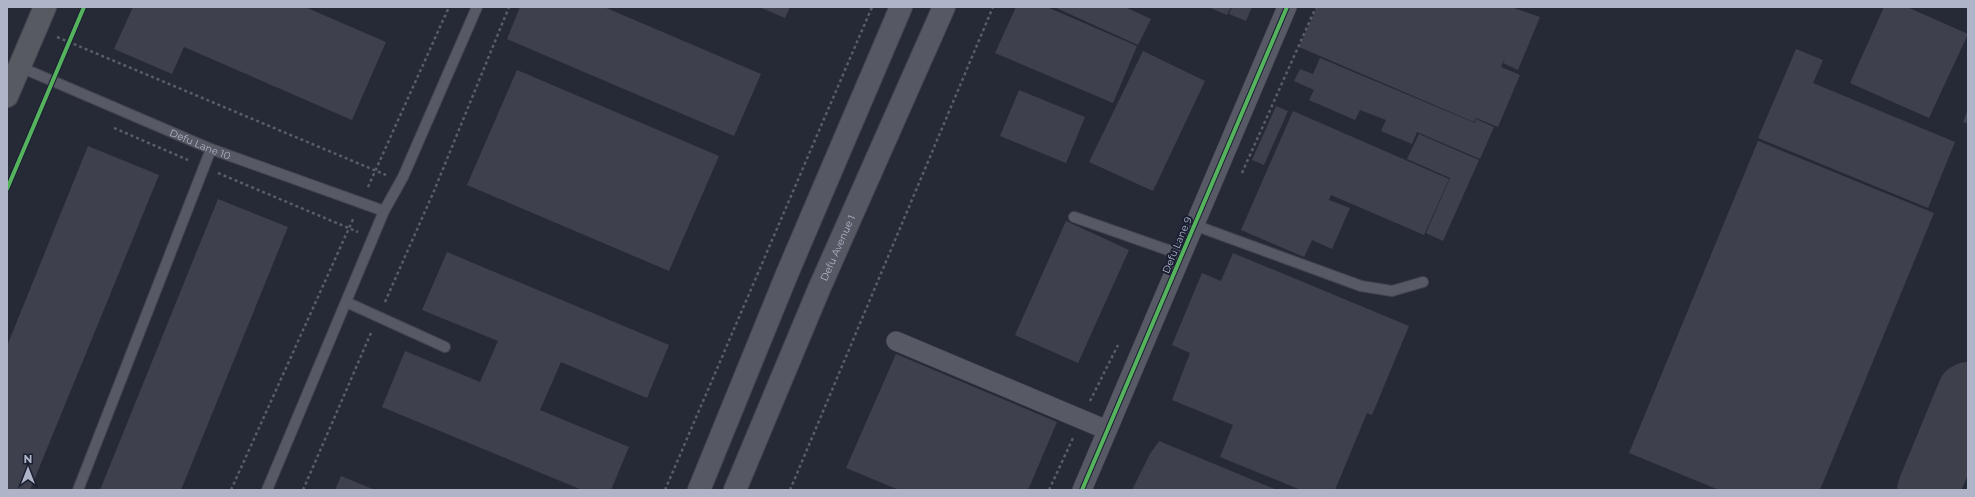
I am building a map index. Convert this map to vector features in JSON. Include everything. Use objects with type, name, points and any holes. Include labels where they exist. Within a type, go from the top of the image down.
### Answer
[{"type":"highway","points":[[7,96],[45,7]]},
{"type":"main road","points":[[699,490],[787,274],[901,7]]},
{"type":"main road","name":"Defu Avenue 1","points":[[735,490],[819,289],[944,7]]},
{"type":"street","name":"Defu Lane 9","points":[[1082,490],[1287,7]]},
{"type":"street","points":[[896,341],[1107,430]]},
{"type":"lane","points":[[267,490],[384,211],[401,181],[477,7]]},
{"type":"lane","name":"Defu Lane 10","points":[[20,67],[211,149],[384,211]]},
{"type":"lane","points":[[78,490],[211,149]]},
{"type":"lane","points":[[1074,217],[1182,255]]},
{"type":"lane","points":[[1194,225],[1361,286],[1392,291],[1423,282]]},
{"type":"lane","points":[[346,302],[445,347]]},
{"type":"path","points":[[231,490],[449,7]]},
{"type":"path","points":[[384,305],[434,191],[509,7]]},
{"type":"path","points":[[665,490],[872,7]]},
{"type":"path","points":[[790,490],[993,7]]},
{"type":"path","points":[[37,27],[69,44],[401,181]]},
{"type":"path","points":[[66,50],[72,36]]},
{"type":"path","points":[[303,490],[374,326]]},
{"type":"building","points":[[133,7],[305,7],[386,42],[352,120],[184,47],[172,74],[114,49]]},
{"type":"building","points":[[520,7],[604,7],[761,74],[734,136],[507,39]]},
{"type":"building","points":[[759,7],[790,7],[785,18]]},
{"type":"building","points":[[1016,7],[1047,7],[1137,46],[1113,103],[995,53]]},
{"type":"building","points":[[1054,7],[1125,7],[1151,19],[1138,45]]},
{"type":"building","points":[[1208,7],[1231,7],[1227,15]]},
{"type":"building","points":[[1232,7],[1252,7],[1246,21],[1229,14]]},
{"type":"building","points":[[1317,7],[1511,7],[1540,17],[1518,70],[1503,63],[1508,50],[1501,67],[1520,75],[1498,127],[1476,118],[1474,122],[1299,47]]},
{"type":"building","points":[[1884,7],[1907,7],[1968,34],[1929,118],[1850,83]]},
{"type":"building","points":[[1796,49],[1823,60],[1813,83],[1955,142],[1928,208],[1758,138]]},
{"type":"building","points":[[1143,51],[1205,81],[1153,191],[1089,162]]},
{"type":"building","points":[[1320,58],[1475,123],[1476,119],[1494,127],[1480,159],[1417,132],[1412,144],[1381,131],[1386,120],[1360,110],[1355,120],[1309,100],[1314,90],[1294,81],[1300,69],[1313,74]]},
{"type":"building","points":[[517,70],[719,156],[669,271],[467,185]]},
{"type":"building","points":[[1019,90],[1085,117],[1066,163],[1000,136]]},
{"type":"building","points":[[1276,106],[1288,111],[1264,165],[1252,160]]},
{"type":"building","points":[[1968,109],[1968,124],[1963,122]]},
{"type":"building","points":[[1293,111],[1449,179],[1424,235],[1331,195],[1329,200],[1350,208],[1332,249],[1312,240],[1304,257],[1241,230]]},
{"type":"building","points":[[1419,134],[1479,160],[1443,241],[1426,233],[1450,178],[1407,159]]},
{"type":"building","points":[[1758,141],[1934,213],[1820,490],[1719,490],[1629,453]]},
{"type":"building","points":[[88,146],[159,175],[30,490],[7,490],[7,346]]},
{"type":"building","points":[[218,199],[288,227],[181,490],[100,490]]},
{"type":"building","points":[[1066,221],[1129,250],[1078,363],[1015,335]]},
{"type":"building","points":[[447,252],[669,345],[647,398],[561,362],[540,410],[629,447],[611,490],[582,490],[382,407],[405,351],[480,382],[498,341],[422,310]]},
{"type":"building","points":[[1233,253],[1409,326],[1372,415],[1367,413],[1335,490],[1301,490],[1220,457],[1233,425],[1172,400],[1190,353],[1172,345],[1202,273],[1221,281]]},
{"type":"building","points":[[896,354],[1057,422],[1028,490],[899,490],[846,468]]},
{"type":"building","points":[[1159,441],[1277,490],[1132,490],[1150,454]]},
{"type":"building","points":[[341,476],[375,490],[335,490]]},
{"type":"taxiway","points":[[1928,490],[1968,393]]},
{"type":"cycle path","points":[[7,189],[84,7]]},
{"type":"cycle path","points":[[1082,490],[1287,7]]}]
